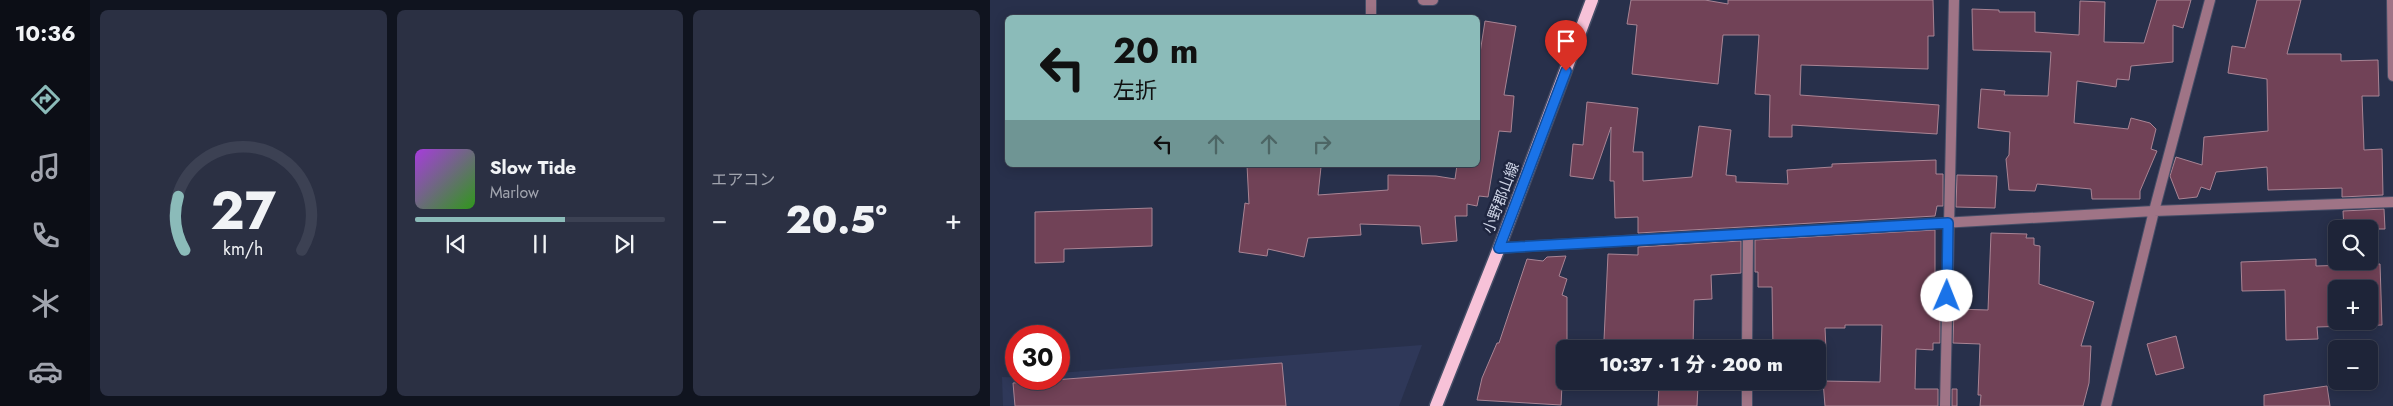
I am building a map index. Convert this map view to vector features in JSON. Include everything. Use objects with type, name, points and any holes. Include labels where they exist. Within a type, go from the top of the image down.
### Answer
[{"type":"main road","name":"小野郡山線","points":[[1436,406],[1499,248],[1592,0]]},
{"type":"street","points":[[1371,0],[1371,15]]},
{"type":"street","points":[[1423,0],[1433,0]]},
{"type":"street","points":[[1945,406],[1954,0]]},
{"type":"street","points":[[2106,406],[2154,211],[2210,0]]},
{"type":"street","points":[[2392,0],[2393,76]]},
{"type":"street","points":[[1499,248],[2154,211],[2393,202]]},
{"type":"street","points":[[1747,340],[1748,234]]},
{"type":"street","points":[[1747,390],[1747,406]]},
{"type":"shaded area","points":[[1422,345],[1399,406],[1003,406],[1002,377],[1005,377],[1005,390],[1070,390],[1070,372]]},
{"type":"building","points":[[1631,0],[1705,0],[1728,4],[1728,0],[1933,0],[1934,36],[1928,36],[1928,69],[1801,65],[1800,95],[1939,105],[1937,134],[1792,125],[1792,137],[1769,137],[1770,95],[1755,94],[1759,35],[1723,35],[1718,84],[1632,74],[1637,25],[1627,24]]},
{"type":"building","points":[[2157,0],[2191,0],[2183,28],[2173,25],[2173,62],[2131,66],[2129,80],[2117,79],[2116,87],[2077,81],[2074,123],[2128,129],[2131,118],[2150,123],[2156,129],[2151,149],[2157,151],[2140,191],[2140,199],[2092,199],[2091,189],[2037,184],[2035,191],[2009,190],[2006,159],[2009,155],[2010,132],[1978,128],[1981,89],[2005,91],[2004,95],[2048,96],[2051,52],[1973,50],[1972,9],[1999,10],[1999,12],[2035,12],[2035,32],[2079,35],[2080,1],[2105,2],[2104,42],[2144,43]]},
{"type":"building","points":[[2257,0],[2301,0],[2287,54],[2341,54],[2341,61],[2378,60],[2379,96],[2362,96],[2364,150],[2382,149],[2383,195],[2342,197],[2342,188],[2268,190],[2267,167],[2216,172],[2210,190],[2201,187],[2197,197],[2179,199],[2170,176],[2176,157],[2202,165],[2204,137],[2268,131],[2267,79],[2228,73],[2232,46],[2245,48]]},
{"type":"building","points":[[1485,21],[1516,26],[1504,95],[1514,96],[1511,132],[1499,131],[1488,197],[1479,196],[1477,206],[1467,204],[1467,216],[1455,216],[1457,241],[1422,244],[1420,226],[1360,224],[1361,235],[1308,238],[1304,257],[1268,249],[1267,256],[1239,252],[1245,203],[1249,204],[1247,167],[1321,167],[1318,195],[1388,190],[1388,175],[1436,176],[1455,179],[1457,167],[1480,167],[1480,53]]},
{"type":"building","points":[[1587,102],[1638,108],[1633,152],[1643,152],[1643,181],[1692,177],[1699,126],[1731,130],[1726,175],[1736,176],[1736,182],[1788,184],[1787,170],[1832,167],[1832,164],[1936,160],[1936,174],[1943,174],[1943,206],[1937,206],[1935,216],[1638,233],[1638,217],[1615,218],[1614,181],[1610,181],[1611,127],[1593,179],[1570,176],[1573,144],[1583,145]]},
{"type":"building","points":[[1957,175],[1997,176],[1995,208],[1956,207]]},
{"type":"building","points":[[1152,208],[1152,246],[1064,249],[1064,262],[1035,263],[1035,212]]},
{"type":"building","points":[[2384,209],[2385,229],[2378,229],[2378,220],[2344,220],[2343,211]]},
{"type":"building","points":[[1935,230],[1935,293],[1936,308],[1940,308],[1940,343],[1933,343],[1933,350],[1916,349],[1915,389],[1938,389],[1938,406],[1825,406],[1824,390],[1826,390],[1826,381],[1880,382],[1882,325],[1845,325],[1845,328],[1825,328],[1826,340],[1773,340],[1772,287],[1758,287],[1758,272],[1755,272],[1755,240]]},
{"type":"building","points":[[1991,233],[2027,234],[2026,238],[2034,238],[2034,245],[2040,246],[2039,284],[2094,302],[2081,346],[2091,346],[2089,383],[2083,406],[1980,406],[1981,395],[1978,395],[1980,344],[1953,343],[1954,309],[1988,310]]},
{"type":"building","points":[[1741,241],[1741,273],[1711,275],[1712,299],[1694,300],[1693,340],[1604,340],[1608,254],[1638,255],[1638,247]]},
{"type":"building","points":[[1566,256],[1559,276],[1567,279],[1562,295],[1567,297],[1567,340],[1556,340],[1556,390],[1562,390],[1561,405],[1477,400],[1482,378],[1497,343],[1499,343],[1527,259],[1543,261],[1547,257]]},
{"type":"building","points":[[2316,259],[2316,266],[2328,266],[2328,270],[2378,270],[2378,264],[2380,264],[2382,325],[2378,325],[2378,280],[2328,280],[2328,327],[2317,327],[2318,339],[2286,340],[2285,290],[2242,291],[2241,262]]},
{"type":"building","points":[[2176,336],[2184,368],[2156,375],[2147,344]]},
{"type":"building","points":[[1282,363],[1286,406],[1015,406],[1014,390],[1070,390],[1070,379]]},
{"type":"building","points":[[2327,386],[2330,406],[2264,406],[2264,395]]},
{"type":"building","points":[[1952,389],[1957,389],[1957,406],[1952,406]]},
{"type":"building","points":[[1659,390],[1698,390],[1697,406],[1658,406]]},
{"type":"route","points":[[1566,71],[1499,248],[1948,223],[1947,296]]}]
